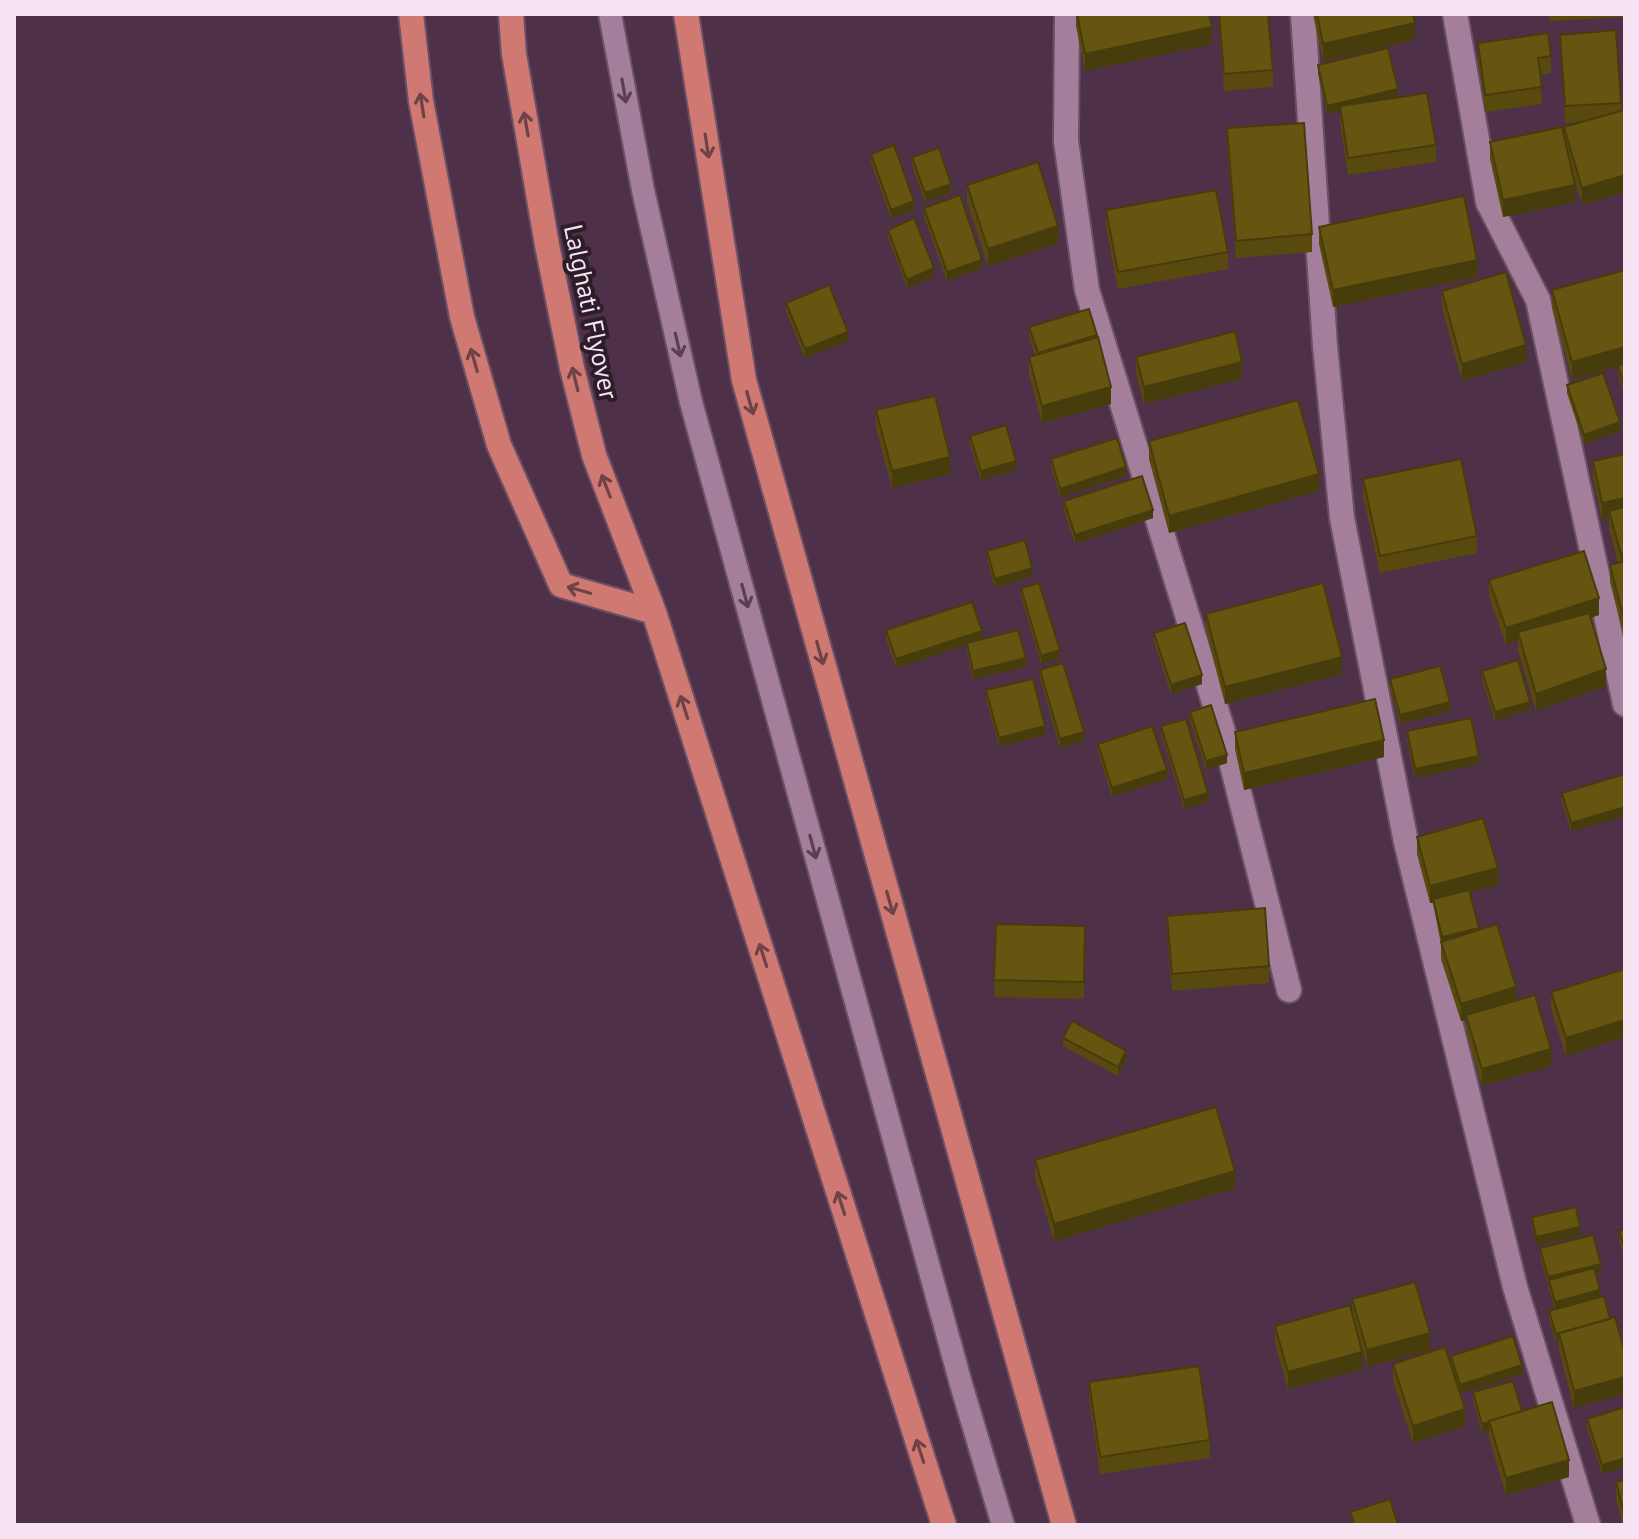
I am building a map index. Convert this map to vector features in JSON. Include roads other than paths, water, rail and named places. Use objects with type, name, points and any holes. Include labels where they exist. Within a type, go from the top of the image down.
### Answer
[{"type":"main road","points":[[411,14],[421,101],[462,317],[499,445],[561,585],[654,612]]},
{"type":"main road","name":"Lalghati Flyover","points":[[511,14],[514,54],[547,245],[572,368],[594,455],[654,612],[944,1525]]},
{"type":"main road","points":[[686,14],[744,380],[1064,1525]]},
{"type":"street","points":[[1067,14],[1066,141],[1087,290],[1226,741],[1289,990]]},
{"type":"street","points":[[1303,14],[1325,346],[1342,518],[1406,842],[1515,1287],[1588,1525]]},
{"type":"street","points":[[1455,14],[1488,202],[1538,300],[1625,704]]},
{"type":"lane","points":[[610,14],[643,190],[691,402],[961,1384],[1003,1525]]}]
